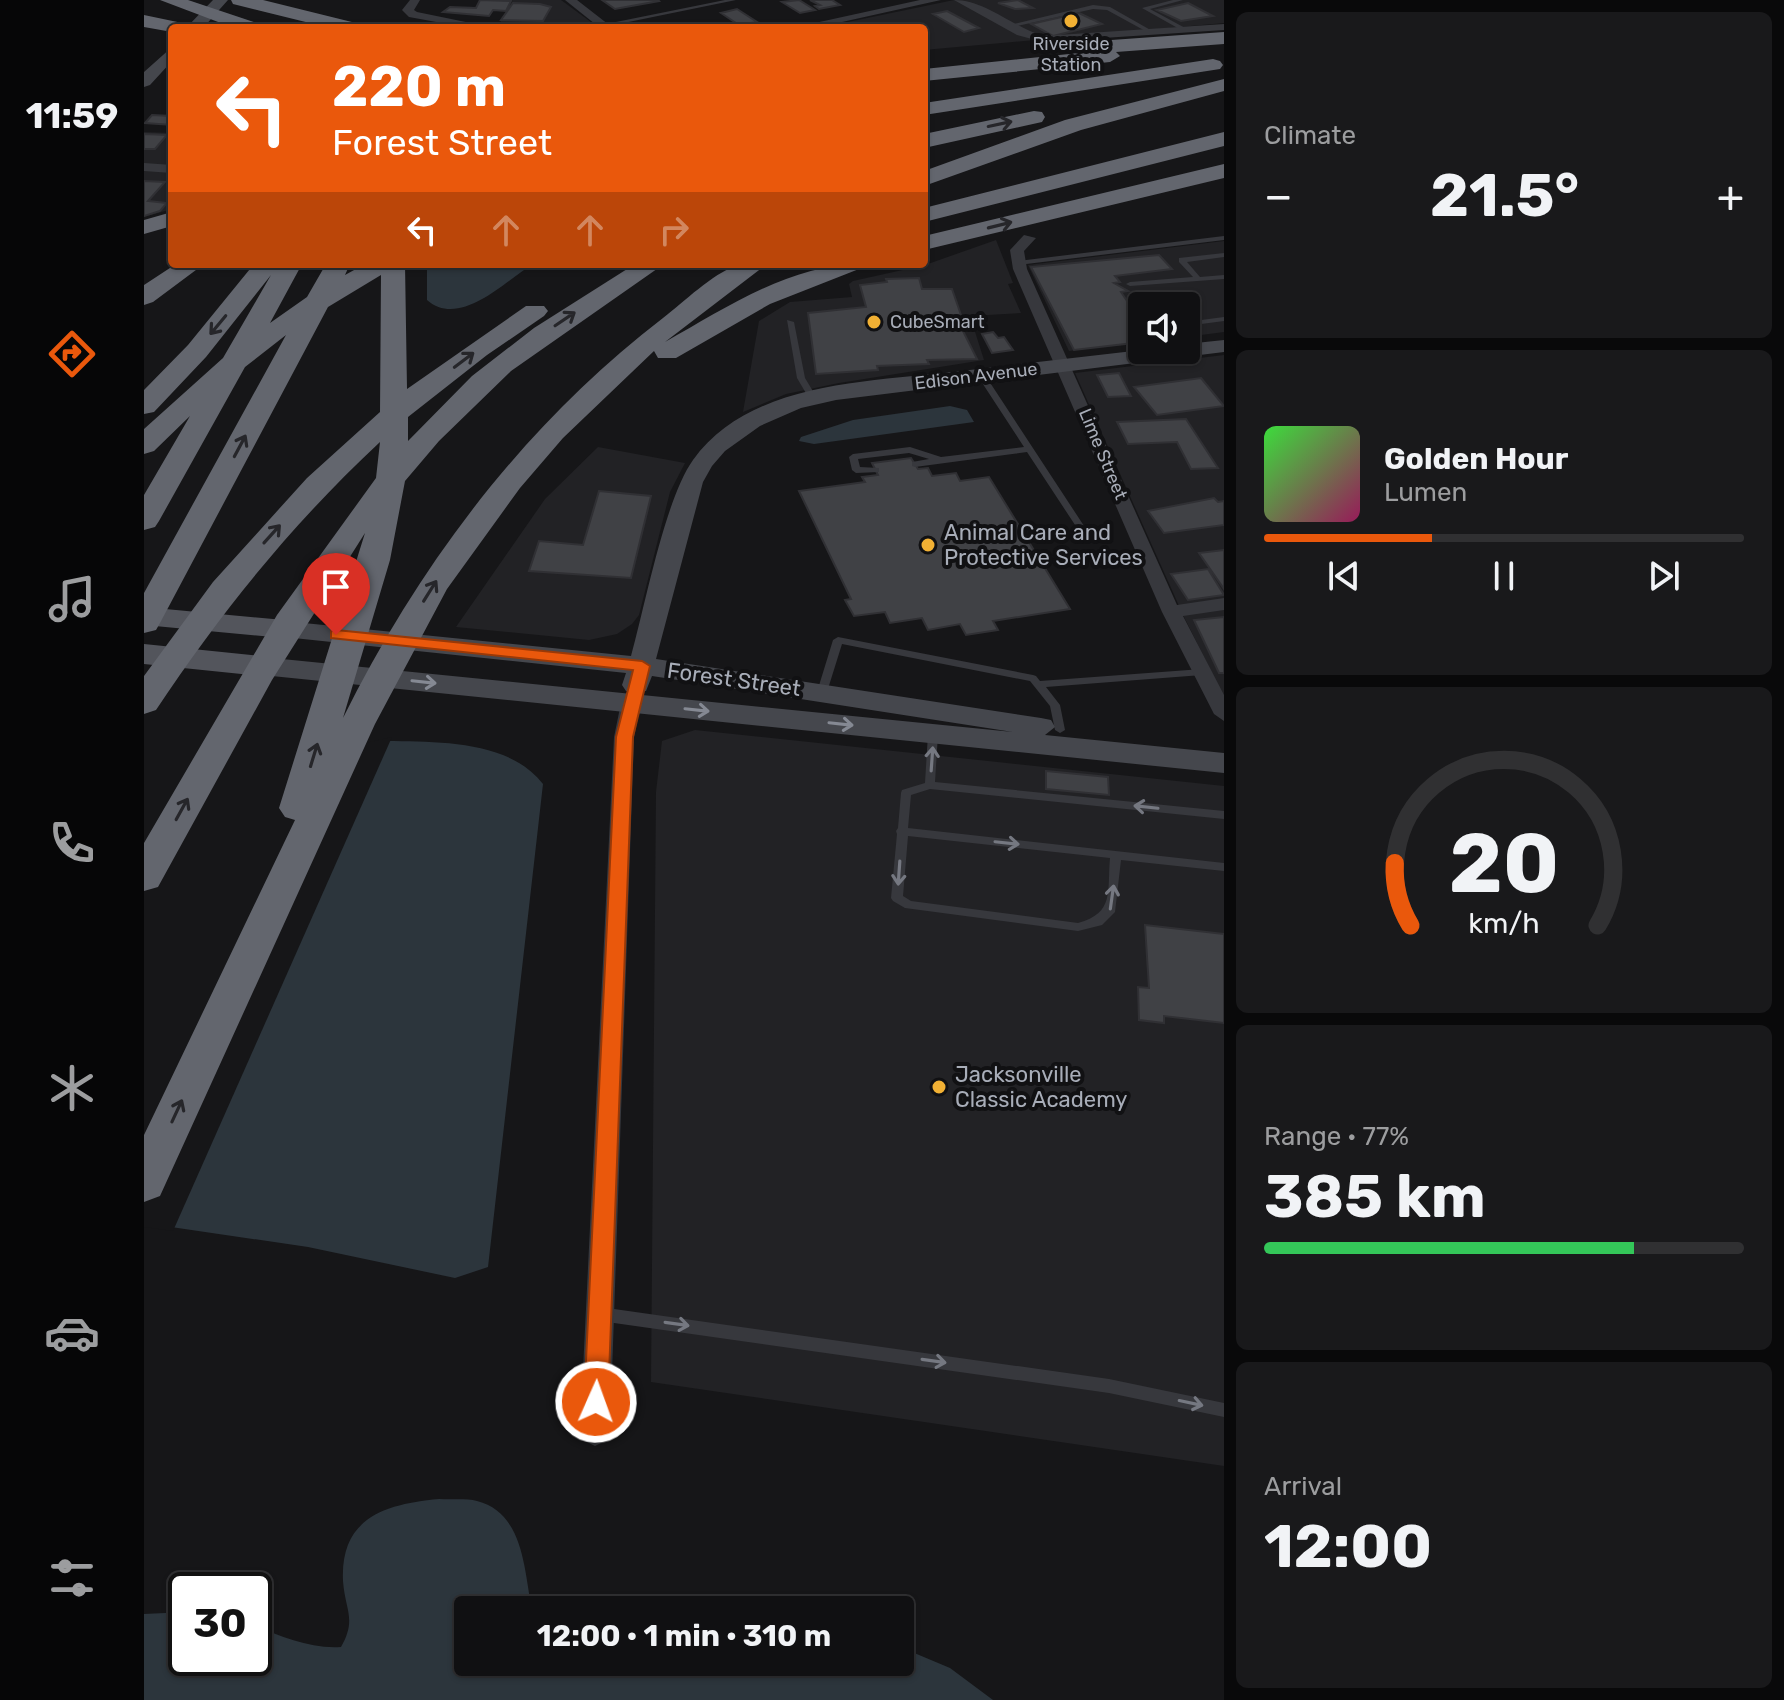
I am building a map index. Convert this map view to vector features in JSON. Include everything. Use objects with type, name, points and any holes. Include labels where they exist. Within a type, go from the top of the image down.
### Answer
[{"type":"highway","points":[[169,0],[243,24]]},
{"type":"highway","points":[[244,1],[318,24]]},
{"type":"highway","points":[[244,1],[337,24]]},
{"type":"highway","points":[[144,12],[181,24]]},
{"type":"highway","points":[[144,21],[168,26]]},
{"type":"highway","points":[[928,60],[1224,41]]},
{"type":"highway","points":[[928,75],[1224,41]]},
{"type":"highway","points":[[928,94],[1224,63]]},
{"type":"highway","points":[[928,108],[1224,63]]},
{"type":"highway","points":[[928,140],[1071,110],[1224,84]]},
{"type":"highway","points":[[928,178],[1073,125],[1224,84]]},
{"type":"highway","points":[[1200,122],[1224,117]]},
{"type":"highway","points":[[928,214],[1224,139]]},
{"type":"highway","points":[[928,163],[1080,147]]},
{"type":"highway","points":[[928,187],[1053,185],[1175,167],[1224,155]]},
{"type":"highway","points":[[928,242],[1224,171]]},
{"type":"highway","points":[[144,227],[168,220]]},
{"type":"highway","points":[[144,297],[186,268]]},
{"type":"highway","points":[[144,406],[197,351],[264,268]]},
{"type":"highway","points":[[144,521],[288,268]]},
{"type":"highway","points":[[144,623],[336,268]]},
{"type":"highway","points":[[144,445],[202,390],[268,336],[377,268]]},
{"type":"highway","points":[[259,937],[380,539],[393,461],[393,268]]},
{"type":"highway","points":[[148,679],[314,490],[408,403],[506,330],[607,268]]},
{"type":"highway","points":[[144,877],[284,629],[376,497],[454,410],[541,335],[646,268]]},
{"type":"highway","points":[[144,1182],[399,644],[458,549],[587,396],[703,298],[749,268]]},
{"type":"highway","points":[[635,353],[710,308],[787,268]]},
{"type":"highway","points":[[538,451],[596,401],[690,337],[761,299],[840,268]]},
{"type":"main road","points":[[197,24],[221,0]]},
{"type":"main road","points":[[144,82],[168,56]]},
{"type":"main road","name":"Edison Avenue","points":[[1200,346],[1224,346]]},
{"type":"main road","name":"Edison Avenue","points":[[631,703],[691,482],[709,453],[735,431],[771,412],[813,398],[1128,355]]},
{"type":"main road","name":"Forest Street","points":[[144,616],[642,666],[1060,730],[1224,762]]},
{"type":"main road","name":"Forest Street","points":[[148,679],[262,666],[1224,762]]},
{"type":"street","points":[[415,0],[409,13],[419,18],[461,24]]},
{"type":"street","points":[[570,0],[602,24]]},
{"type":"street","points":[[818,24],[936,0]]},
{"type":"street","points":[[959,0],[1038,38],[1224,27]]},
{"type":"street","points":[[144,167],[168,169]]},
{"type":"street","points":[[1018,263],[1017,250],[1029,238]]},
{"type":"street","name":"Lime Street","points":[[1018,263],[1171,612],[1224,714]]},
{"type":"street","points":[[1171,612],[1224,604]]},
{"type":"street","points":[[595,1431],[624,737],[631,703]]},
{"type":"lane","points":[[620,24],[733,0]]},
{"type":"lane","points":[[1180,0],[1145,8],[1185,30]]},
{"type":"lane","points":[[1008,26],[1093,7],[1108,8],[1151,32]]},
{"type":"lane","points":[[1018,263],[1224,238]]},
{"type":"lane","points":[[1198,279],[1182,260],[1224,255]]},
{"type":"lane","points":[[1130,284],[1224,277]]},
{"type":"lane","points":[[1200,322],[1224,319]]},
{"type":"lane","points":[[790,322],[802,382],[813,398]]},
{"type":"lane","points":[[981,375],[1082,529]]},
{"type":"lane","points":[[915,464],[1029,449]]},
{"type":"lane","points":[[876,470],[856,470],[853,457],[910,450],[940,460]]},
{"type":"lane","points":[[822,692],[838,640],[1033,678],[1055,705],[1060,730]]},
{"type":"lane","points":[[1038,684],[1202,672]]},
{"type":"lane","points":[[930,785],[933,734]]},
{"type":"lane","points":[[1116,855],[1111,909],[1098,922],[1078,927],[909,905],[897,898],[906,793],[930,785],[1224,815]]},
{"type":"lane","points":[[901,831],[1224,867]]},
{"type":"lane","points":[[600,1313],[1109,1386],[1224,1410]]},
{"type":"shaded area","points":[[513,0],[561,0],[594,24],[499,24]]},
{"type":"shaded area","points":[[954,0],[1224,0],[1224,23],[928,50],[928,24],[838,24]]},
{"type":"shaded area","points":[[144,132],[168,133],[168,210],[144,217]]},
{"type":"shaded area","points":[[996,240],[1013,283],[1008,284],[1021,313],[970,316],[984,360],[786,394],[743,412],[759,321],[790,302],[852,297],[849,284],[853,281],[912,268],[928,268],[928,264]]},
{"type":"shaded area","points":[[1224,241],[1224,332],[1200,335],[1200,292],[1128,292],[1128,344],[1069,351],[1028,265]]},
{"type":"shaded area","points":[[427,268],[528,268],[496,291],[468,306],[454,309],[440,307],[427,300]]},
{"type":"shaded area","points":[[1224,355],[1224,697],[1184,617],[1075,373],[1150,364],[1200,364],[1200,358]]},
{"type":"shaded area","points":[[950,406],[967,410],[974,422],[814,444],[799,441],[801,437],[853,420]]},
{"type":"shaded area","points":[[598,447],[685,463],[670,492],[639,615],[632,624],[617,634],[589,640],[456,627],[545,499]]},
{"type":"shaded area","name":"Jacksonville Classic Academy","points":[[695,730],[1224,786],[1224,1466],[651,1382],[656,792],[662,741]]},
{"type":"shaded area","points":[[387,741],[450,743],[492,751],[529,770],[543,784],[488,1267],[455,1278],[308,1247],[144,1223]]},
{"type":"shaded area","points":[[468,1500],[493,1507],[513,1530],[527,1578],[530,1596],[454,1596],[454,1676],[914,1676],[914,1653],[950,1668],[993,1700],[144,1700],[144,1614],[168,1613],[168,1676],[272,1676],[272,1632],[308,1644],[341,1647],[349,1621],[343,1581],[349,1542],[358,1528],[370,1518],[385,1510],[420,1501]]},
{"type":"pier","points":[[392,737],[173,1231],[144,1227],[144,1169],[361,744]]},
{"type":"building","points":[[480,0],[511,1],[506,11],[493,10],[489,16],[443,12],[450,7],[476,8]]},
{"type":"building","points":[[602,0],[658,0],[659,1],[615,9]]},
{"type":"building","points":[[799,0],[815,10],[800,13],[782,2]]},
{"type":"building","points":[[810,0],[832,0],[840,5],[819,9],[815,6],[820,5]]},
{"type":"building","points":[[1018,0],[1033,8],[1015,9],[998,3]]},
{"type":"building","points":[[513,3],[551,7],[543,21],[501,20]]},
{"type":"building","points":[[1188,3],[1213,16],[1181,21],[1157,10]]},
{"type":"building","points":[[737,9],[757,22],[738,24],[721,13]]},
{"type":"building","points":[[947,11],[979,28],[964,32],[933,14]]},
{"type":"building","name":"Riverside Station","points":[[1079,13],[1102,24],[1053,36],[1031,24]]},
{"type":"building","points":[[152,115],[168,116],[168,125],[145,123]]},
{"type":"building","points":[[144,134],[167,135],[155,149],[144,149]]},
{"type":"building","points":[[144,181],[165,182],[148,201],[167,203],[160,211],[144,216]]},
{"type":"building","points":[[1159,255],[1172,269],[1115,276],[1120,282],[1114,283],[1128,291],[1121,292],[1128,302],[1128,344],[1074,350],[1031,267]]},
{"type":"building","name":"CubeSmart","points":[[919,278],[922,289],[952,289],[961,315],[937,315],[941,330],[962,329],[977,359],[927,360],[929,364],[877,366],[878,370],[816,374],[808,313],[866,307],[860,285],[887,282],[886,279]]},
{"type":"building","points":[[993,332],[998,338],[1004,337],[1013,350],[992,353],[982,334]]},
{"type":"building","points":[[1119,373],[1131,396],[1108,397],[1097,375]]},
{"type":"building","points":[[1201,378],[1224,406],[1157,415],[1134,387]]},
{"type":"building","points":[[1186,419],[1218,468],[1191,469],[1177,442],[1128,444],[1117,422]]},
{"type":"building","name":"Animal Care and Protective Services","points":[[911,458],[918,469],[928,468],[932,476],[956,473],[960,481],[989,477],[1070,609],[993,621],[998,630],[966,635],[960,624],[928,630],[922,618],[890,623],[885,612],[854,616],[845,600],[851,599],[799,491],[865,482],[862,477],[878,475],[872,463]]},
{"type":"building","points":[[599,491],[651,496],[631,578],[529,571],[539,541],[583,545]]},
{"type":"building","points":[[1214,498],[1218,502],[1224,501],[1224,525],[1164,533],[1148,511]]},
{"type":"building","points":[[1224,550],[1224,589],[1199,553]]},
{"type":"building","points":[[1208,569],[1224,595],[1188,600],[1171,574]]},
{"type":"building","points":[[1224,617],[1224,673],[1219,673],[1194,620]]},
{"type":"building","points":[[1046,771],[1108,777],[1109,795],[1046,789]]},
{"type":"building","points":[[1145,925],[1224,934],[1224,1023],[1164,1016],[1164,1023],[1139,1020],[1138,987],[1149,988]]},
{"type":"place","name":"Riverside Station","points":[[1071,21]]},
{"type":"place","name":"CubeSmart","points":[[874,322]]},
{"type":"place","name":"Animal Care and Protective Services","points":[[928,545]]},
{"type":"place","name":"Jacksonville Classic Academy","points":[[939,1087]]},
{"type":"route","points":[[336,635],[642,666],[624,737],[596,1402]]}]
